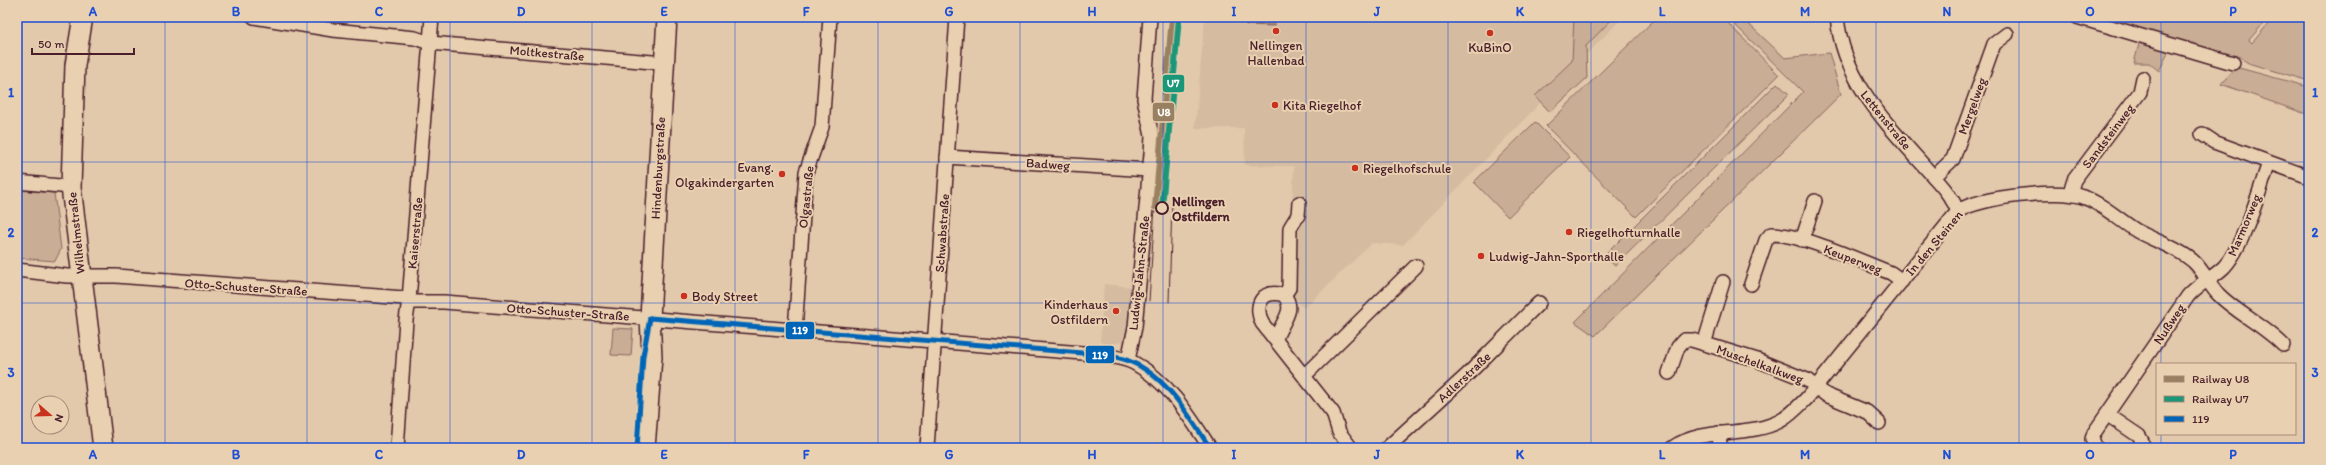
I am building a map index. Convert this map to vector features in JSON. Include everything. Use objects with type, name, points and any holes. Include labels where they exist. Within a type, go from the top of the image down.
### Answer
[{"type":"main road","name":"Wilhelmstraße","points":[[83,17],[75,65],[71,144],[71,186],[81,276],[104,448]]},
{"type":"main road","name":"Hindenburgstraße","points":[[637,448],[644,356],[650,318],[667,17]]},
{"type":"main road","name":"Hindenburgstraße","points":[[645,448],[652,358],[650,318]]},
{"type":"street","name":"Moltkestraße","points":[[254,17],[333,30],[415,38],[430,43],[664,64]]},
{"type":"street","name":"Kaiserstraße","points":[[397,448],[406,312],[409,300],[432,17]]},
{"type":"street","name":"Olgastraße","points":[[796,331],[806,172],[822,127],[830,17]]},
{"type":"street","name":"Schwabstraße","points":[[927,448],[956,17]]},
{"type":"street","name":"Ludwig-Jahn-Straße","points":[[1128,360],[1135,327],[1152,136],[1144,99],[1150,17]]},
{"type":"street","name":"Lettenstraße","points":[[1837,17],[1849,68],[1858,86],[1876,112],[1944,187],[1958,211]]},
{"type":"street","points":[[2077,17],[2233,63]]},
{"type":"street","name":"Mergelweg","points":[[1934,177],[1953,159],[1994,44],[2007,34]]},
{"type":"street","name":"Sandsteinweg","points":[[2070,193],[2074,180],[2140,92],[2143,78]]},
{"type":"street","points":[[2202,134],[2214,142],[2309,177]]},
{"type":"street","name":"Badweg","points":[[947,157],[1149,170]]},
{"type":"street","name":"Marmorweg","points":[[2207,278],[2219,271],[2229,260],[2244,232],[2269,163]]},
{"type":"street","points":[[17,182],[71,186]]},
{"type":"street","name":"In den Steinen","points":[[1672,448],[1696,437],[1765,426],[1781,421],[1816,387],[1958,211],[1975,203],[2030,195],[2070,193],[2084,197],[2099,205],[2136,230],[2192,260],[2219,295],[2269,330],[2283,345]]},
{"type":"street","points":[[1802,240],[1815,201]]},
{"type":"street","points":[[1284,294],[1289,288],[1290,228],[1298,215],[1299,203]]},
{"type":"street","name":"Keuperweg","points":[[1751,284],[1766,240],[1771,234],[1780,234],[1802,240],[1891,273],[1902,280]]},
{"type":"street","points":[[1305,375],[1416,266]]},
{"type":"street","name":"Otto-Schuster-Straße","points":[[17,270],[81,276],[116,276],[404,298],[420,302],[444,302],[935,341],[1095,354],[1128,360]]},
{"type":"street","name":"Nußweg","points":[[2096,448],[2092,439],[2094,433],[2188,296],[2196,286],[2207,278]]},
{"type":"street","name":"Muschelkalkweg","points":[[1704,344],[1723,282]]},
{"type":"street","points":[[1284,294],[1269,293],[1261,298],[1258,304],[1259,315],[1262,323],[1305,375],[1333,413],[1339,432],[1351,448]]},
{"type":"street","points":[[1276,340],[1278,329],[1286,320],[1290,309],[1289,301],[1284,294]]},
{"type":"street","name":"Adlerstraße","points":[[1387,448],[1467,375],[1539,303]]},
{"type":"street","name":"Muschelkalkweg","points":[[1669,373],[1678,347],[1684,340],[1692,340],[1757,360],[1807,380],[1826,395],[1867,412],[1879,423]]},
{"type":"street","points":[[1128,360],[1146,371],[1164,386],[1183,408],[1210,448]]},
{"type":"street","points":[[2108,414],[2138,436],[2142,441],[2139,448]]},
{"type":"street","points":[[1718,433],[1721,448]]},
{"type":"shaded area","points":[[1205,17],[1623,17],[1403,245],[1372,243],[1304,308],[1288,293],[1294,166],[1245,165],[1244,128],[1195,128]]},
{"type":"shaded area","points":[[1246,17],[1275,17],[1275,26],[1246,25]]},
{"type":"shaded area","points":[[1574,17],[1614,17],[1586,46],[1587,78],[1550,112],[1535,96],[1572,61]]},
{"type":"shaded area","points":[[1657,17],[1722,17],[1779,75],[1636,217],[1546,126]]},
{"type":"shaded area","points":[[1727,17],[1741,17],[1785,58],[1829,53],[1841,94],[1595,336],[1575,322],[1803,92]]},
{"type":"shaded area","points":[[2089,17],[2269,17],[2249,40],[2252,43],[2274,17],[2309,17],[2309,81],[2251,64],[2236,55],[2233,57]]},
{"type":"shaded area","points":[[2140,40],[2170,49],[2159,71],[2149,63],[2134,63]]},
{"type":"shaded area","points":[[2239,68],[2309,87],[2309,115],[2221,84],[2234,69]]},
{"type":"shaded area","points":[[1777,83],[1789,94],[1615,266],[1604,256]]},
{"type":"shaded area","points":[[1535,122],[1570,157],[1508,217],[1474,182]]},
{"type":"shaded area","points":[[17,190],[54,193],[61,249],[55,261],[17,258]]},
{"type":"shaded area","name":"Kinderhaus Ostfildern","points":[[1104,284],[1133,287],[1129,336],[1126,341],[1110,344],[1100,342]]},
{"type":"shaded area","points":[[613,328],[633,329],[631,356],[611,355]]},
{"type":"tram line","points":[[1169,302],[1172,204]]},
{"type":"tram line","points":[[1149,301],[1155,207]]},
{"type":"rail line","name":"U8","points":[[1155,207],[1172,17]]},
{"type":"rail line","name":"U7","points":[[1162,208],[1179,18]]},
{"type":"transit line","name":"119","points":[[650,318],[1095,354],[1121,358],[1142,367],[1165,386],[1185,410],[1210,448]]},
{"type":"transit line","name":"119","points":[[637,448],[643,356],[650,318]]},
{"type":"place","name":"Nellingen Hallenbad","points":[[1276,31]]},
{"type":"place","name":"KuBinO","points":[[1490,33]]},
{"type":"place","name":"Kita Riegelhof","points":[[1275,105]]},
{"type":"place","name":"Riegelhofschule","points":[[1355,168]]},
{"type":"place","name":"Evang. Olgakindergarten","points":[[782,174]]},
{"type":"place","name":"Nellingen Ostfildern","points":[[1162,208]]},
{"type":"place","name":"Riegelhofturnhalle","points":[[1569,232]]},
{"type":"place","name":"Ludwig-Jahn-Sporthalle","points":[[1481,256]]},
{"type":"place","name":"Body Street","points":[[684,296]]},
{"type":"place","name":"Kinderhaus Ostfildern","points":[[1116,311]]}]
